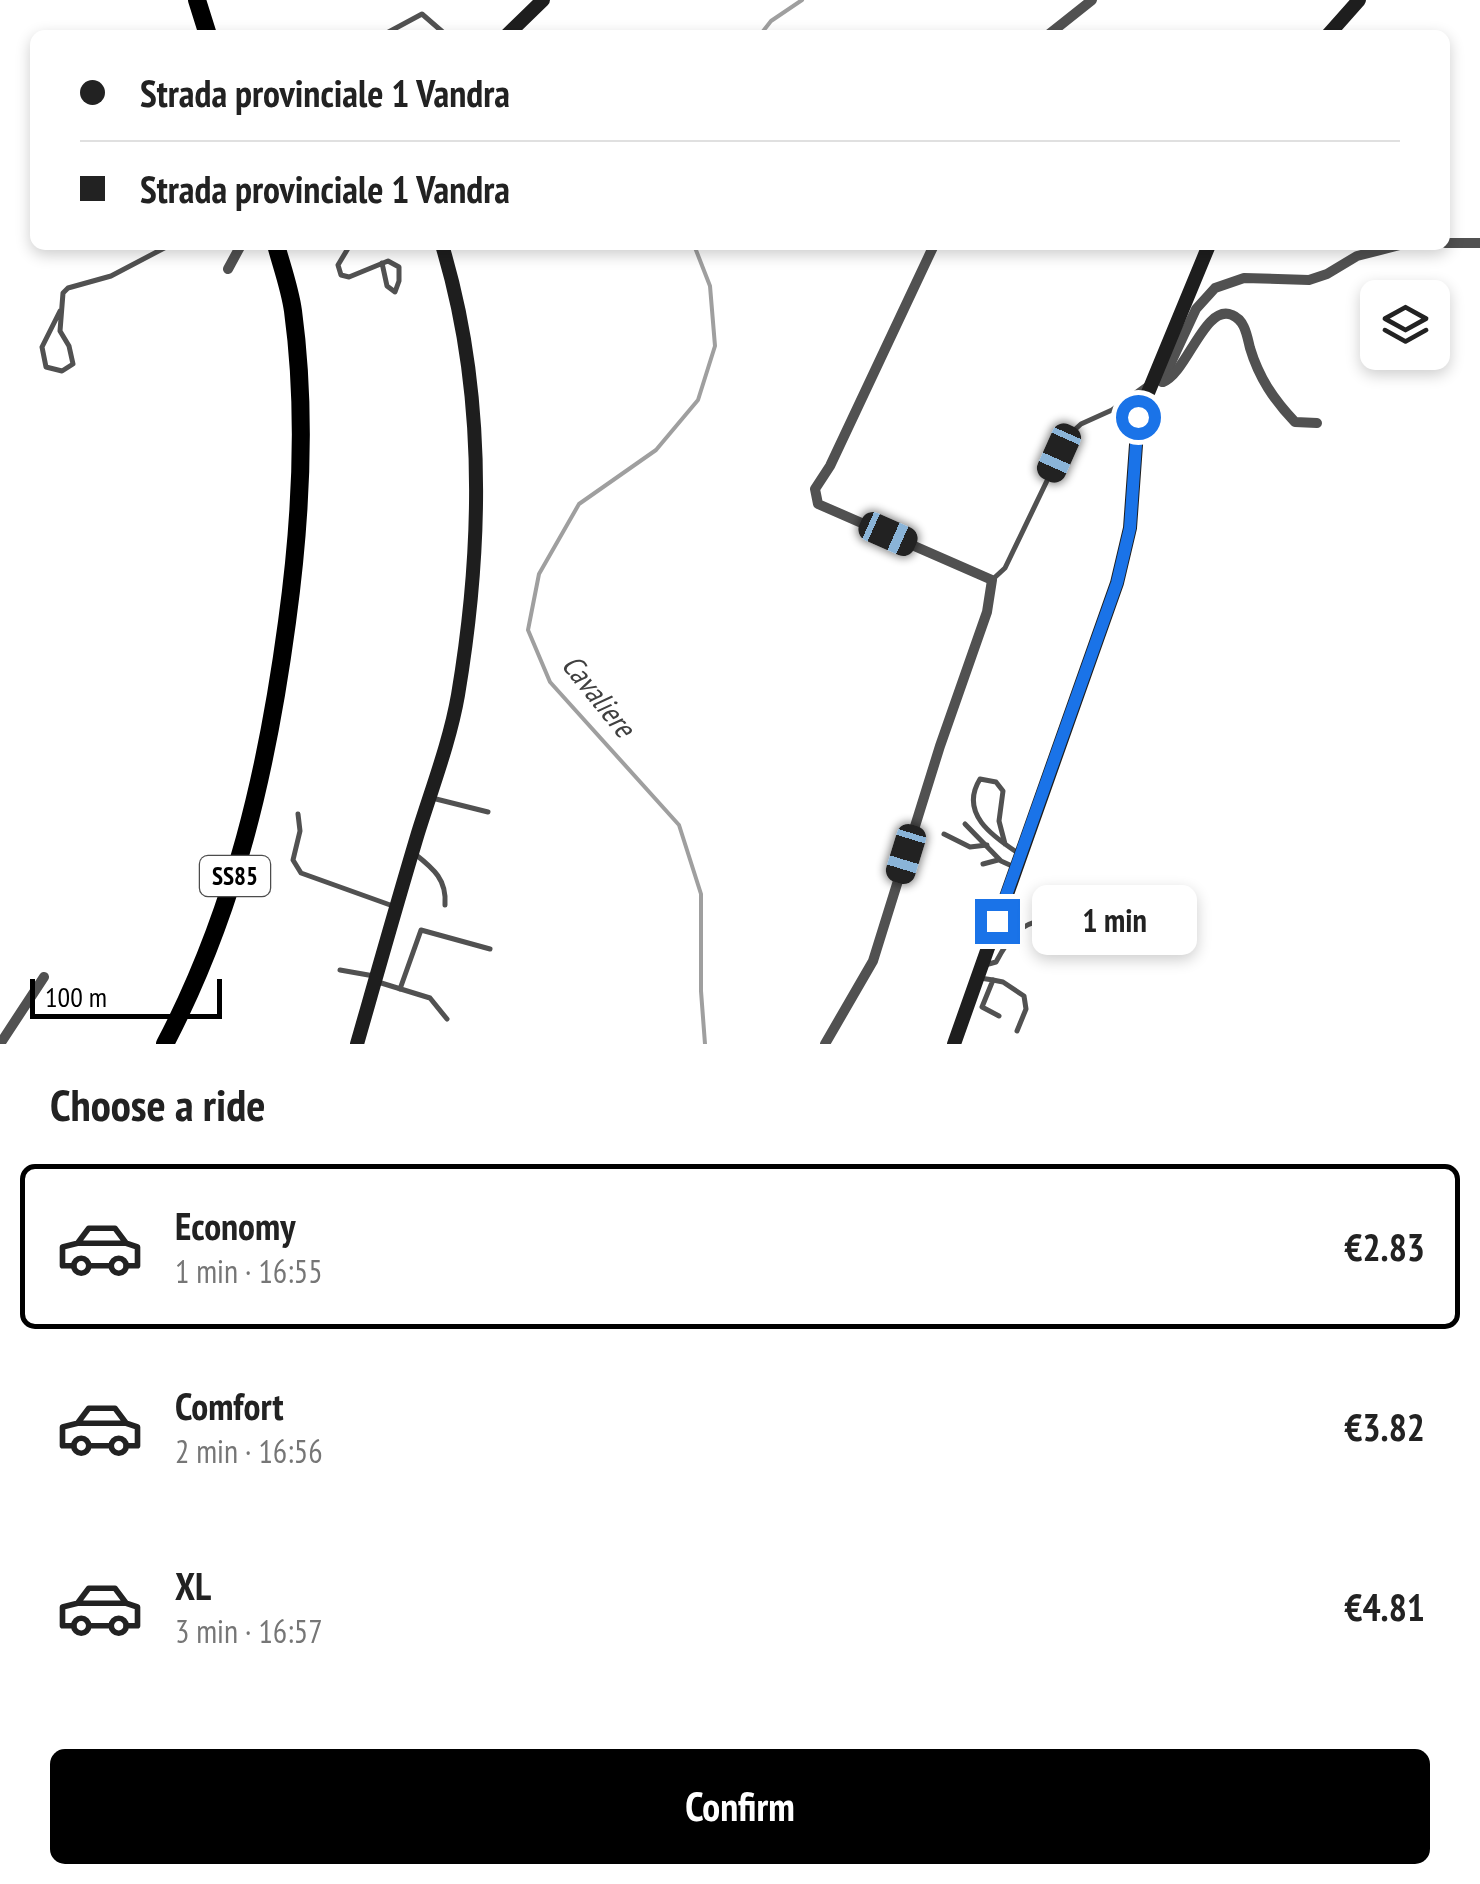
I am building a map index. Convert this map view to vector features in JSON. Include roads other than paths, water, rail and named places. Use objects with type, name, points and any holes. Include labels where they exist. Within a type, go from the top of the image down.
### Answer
[{"type":"highway","points":[[197,0],[206,30]]},
{"type":"highway","name":"SS85","points":[[165,1044],[234,880],[260,788],[277,700],[295,567],[302,437],[293,309],[277,250]]},
{"type":"main road","points":[[512,30],[543,0]]},
{"type":"main road","points":[[1332,30],[1359,0]]},
{"type":"main road","points":[[357,1044],[457,698],[475,543],[472,400],[465,343],[443,250]]},
{"type":"main road","points":[[954,1044],[1012,861],[1117,583],[1130,528],[1138,417],[1157,382],[1207,250]]},
{"type":"street","points":[[1054,30],[1092,0]]},
{"type":"street","points":[[1450,243],[1480,243]]},
{"type":"street","points":[[228,269],[238,250]]},
{"type":"street","points":[[825,1044],[873,962],[940,746],[987,612],[992,580],[818,504],[815,489],[830,466],[932,250]]},
{"type":"street","points":[[1157,382],[1196,309],[1215,288],[1244,278],[1309,280],[1357,256],[1380,250]]},
{"type":"street","points":[[1157,382],[1170,380],[1209,324],[1218,314],[1228,312],[1244,327],[1261,378],[1282,409],[1295,422],[1318,423]]},
{"type":"street","points":[[0,1044],[44,977]]},
{"type":"lane","points":[[392,30],[422,14],[440,30]]},
{"type":"lane","points":[[60,311],[42,347],[46,368],[62,371],[73,364],[60,331],[63,293],[68,288],[112,276],[161,250]]},
{"type":"lane","points":[[347,250],[338,265],[340,275],[348,277],[382,263],[388,261],[399,266],[395,292],[387,286],[382,263]]},
{"type":"lane","points":[[992,580],[1005,568],[1069,435],[1081,424],[1157,382]]},
{"type":"lane","points":[[1005,844],[978,820],[974,789],[980,779],[996,782],[1004,792],[999,821],[1012,861]]},
{"type":"lane","points":[[429,798],[488,812]]},
{"type":"lane","points":[[298,814],[300,830],[293,860],[301,873],[396,907]]},
{"type":"lane","points":[[965,824],[1012,861]]},
{"type":"lane","points":[[944,834],[970,847],[987,845]]},
{"type":"lane","points":[[412,852],[442,879],[445,905]]},
{"type":"lane","points":[[983,864],[992,860],[1012,861]]},
{"type":"lane","points":[[979,971],[996,962],[1018,928],[1030,922],[1043,919],[1091,925],[1104,920],[1123,930]]},
{"type":"lane","points":[[400,989],[421,930],[490,949]]},
{"type":"lane","points":[[340,970],[430,998],[447,1019]]},
{"type":"lane","points":[[979,971],[1024,996],[1026,1009],[1017,1031]]},
{"type":"lane","points":[[994,980],[982,1007],[999,1016]]},
{"type":"waterway","name":"Cavaliere","points":[[764,30],[802,0]]},
{"type":"waterway","name":"Cavaliere","points":[[696,250],[710,286],[715,346],[698,400],[656,450],[579,504],[539,574],[528,630],[550,682],[679,825],[701,894],[705,1044]]}]
